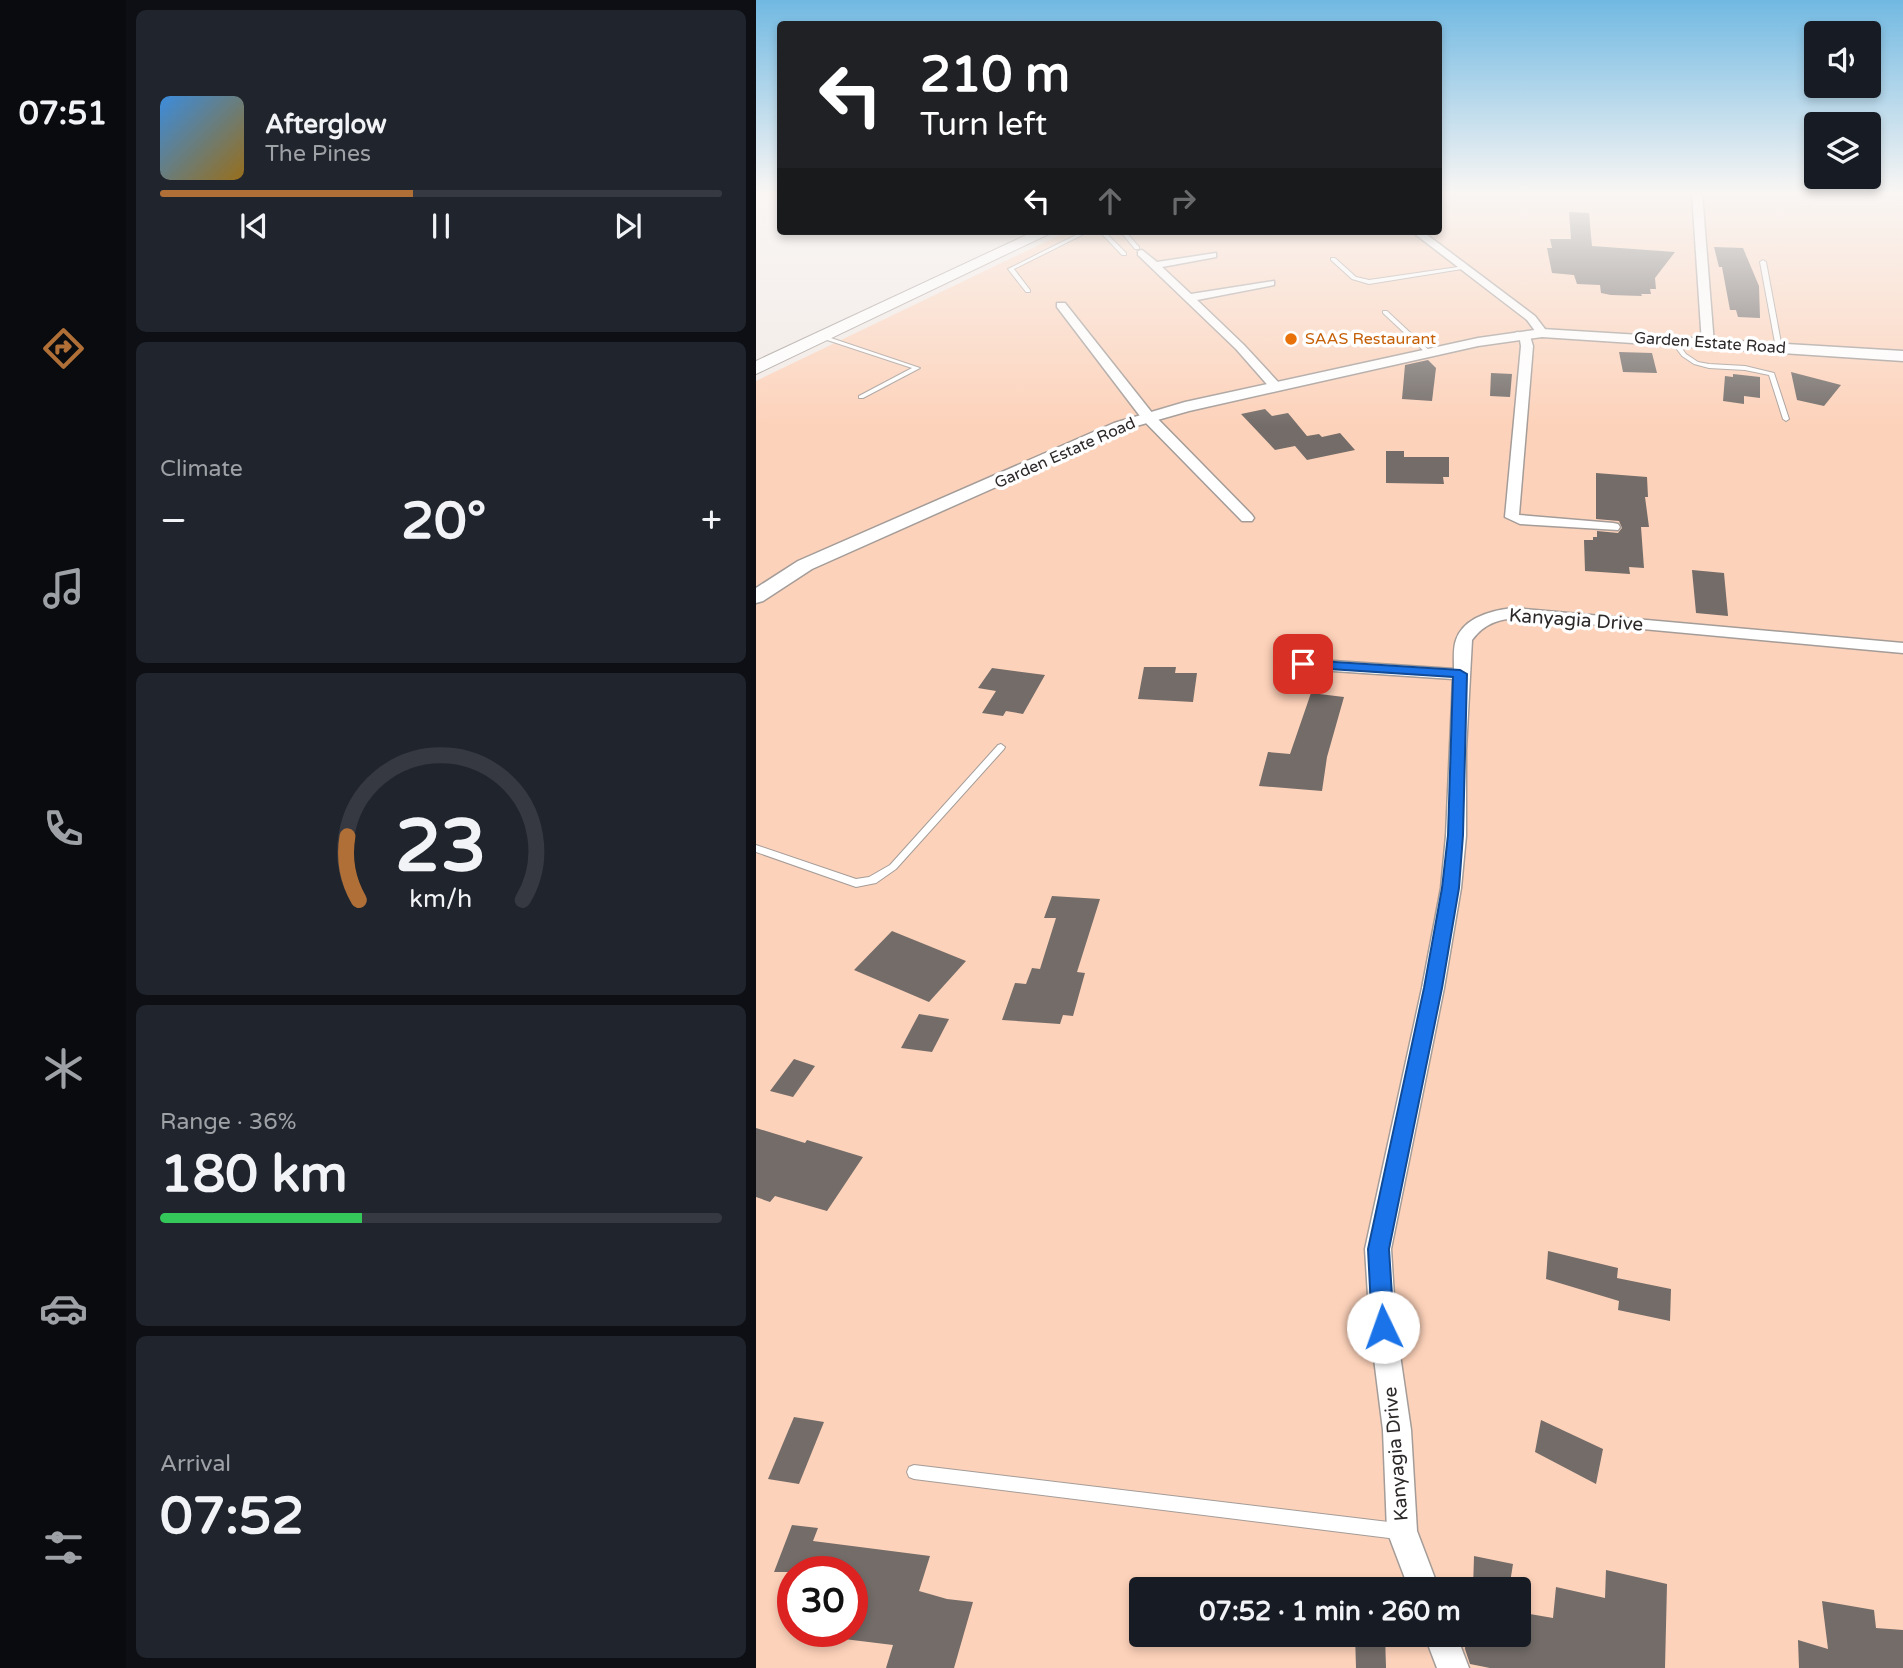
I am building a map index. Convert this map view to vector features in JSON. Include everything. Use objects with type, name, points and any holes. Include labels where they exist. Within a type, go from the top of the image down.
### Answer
[{"type":"main road","points":[[756,368],[963,271]]},
{"type":"street","points":[[1161,271],[1240,347],[1276,387]]},
{"type":"street","points":[[1469,271],[1531,318],[1542,332]]},
{"type":"street","points":[[1702,271],[1707,344]]},
{"type":"street","points":[[1189,298],[1270,283]]},
{"type":"street","points":[[1061,305],[1148,417],[1247,518]]},
{"type":"street","name":"Garden Estate Road","points":[[756,597],[805,565],[1102,434],[1148,417],[1517,335],[1542,332],[1903,356]]},
{"type":"street","points":[[1517,335],[1526,338],[1527,346],[1517,488],[1512,517],[1520,520],[1612,527]]},
{"type":"street","name":"Kanyagia Drive","points":[[1419,1577],[1402,1531],[1396,1430],[1383,1327],[1378,1249],[1433,988],[1451,888],[1460,674],[1464,640],[1482,621],[1508,613],[1903,648]]},
{"type":"street","points":[[1303,664],[1460,674]]},
{"type":"street","points":[[1445,1647],[1453,1668]]},
{"type":"lane","points":[[1012,271],[1028,291]]},
{"type":"lane","points":[[1346,271],[1354,278],[1369,282],[1446,271]]},
{"type":"lane","points":[[1765,271],[1779,348]]},
{"type":"lane","points":[[1385,312],[1430,354]]},
{"type":"lane","points":[[823,337],[917,368],[861,397]]},
{"type":"lane","points":[[1673,340],[1682,356],[1697,364],[1711,368],[1754,369],[1772,374],[1786,419]]},
{"type":"lane","points":[[756,848],[856,883],[872,880],[893,867],[1001,747]]},
{"type":"lane","points":[[915,1472],[1402,1531]]},
{"type":"shaded area","points":[[985,271],[1903,271],[1903,1668],[756,1668],[756,381]]},
{"type":"building","points":[[1552,271],[1661,271],[1655,278],[1656,289],[1650,289],[1651,294],[1641,294],[1642,296],[1601,293],[1600,285],[1577,284],[1574,275]]},
{"type":"building","points":[[1723,271],[1753,271],[1759,286],[1760,318],[1738,317],[1736,310],[1730,310]]},
{"type":"building","points":[[1619,352],[1652,353],[1657,373],[1623,372]]},
{"type":"building","points":[[1428,360],[1436,368],[1432,401],[1402,399],[1405,365]]},
{"type":"building","points":[[1791,372],[1841,385],[1824,406],[1797,400]]},
{"type":"building","points":[[1491,373],[1512,374],[1510,397],[1490,396]]},
{"type":"building","points":[[1733,374],[1760,377],[1760,398],[1744,396],[1744,404],[1723,401],[1725,376],[1733,377]]},
{"type":"building","points":[[1265,409],[1272,416],[1288,413],[1307,436],[1319,434],[1322,437],[1340,433],[1355,450],[1307,460],[1295,446],[1275,450],[1241,414]]},
{"type":"building","points":[[1386,451],[1404,451],[1404,457],[1449,457],[1449,477],[1443,477],[1444,484],[1386,483]]},
{"type":"building","points":[[1596,473],[1647,477],[1648,497],[1645,497],[1649,527],[1641,527],[1644,568],[1629,567],[1630,574],[1585,571],[1584,540],[1593,540],[1593,537],[1597,537],[1597,531],[1618,533],[1622,528],[1619,521],[1596,519]]},
{"type":"building","points":[[1692,570],[1724,573],[1728,616],[1696,613]]},
{"type":"building","points":[[1144,667],[1176,667],[1175,673],[1197,673],[1193,702],[1138,699]]},
{"type":"building","points":[[992,668],[1045,675],[1023,714],[1006,711],[1003,716],[982,713],[996,691],[978,688]]},
{"type":"building","points":[[1311,693],[1344,697],[1327,757],[1322,791],[1259,786],[1268,752],[1290,754]]},
{"type":"building","points":[[1052,896],[1100,899],[1077,972],[1085,973],[1073,1016],[1063,1015],[1060,1024],[1002,1020],[1015,983],[1026,984],[1032,968],[1040,969],[1056,918],[1044,918]]},
{"type":"building","points":[[892,931],[966,961],[929,1002],[854,970]]},
{"type":"building","points":[[919,1014],[949,1019],[932,1052],[901,1048]]},
{"type":"building","points":[[794,1059],[815,1066],[793,1097],[770,1091]]},
{"type":"building","points":[[756,1128],[863,1157],[827,1211],[775,1196],[770,1202],[756,1197]]},
{"type":"building","points":[[1548,1251],[1618,1268],[1617,1278],[1671,1289],[1670,1321],[1618,1310],[1619,1301],[1546,1279]]},
{"type":"building","points":[[794,1417],[824,1422],[799,1484],[768,1479]]},
{"type":"building","points":[[1541,1420],[1603,1449],[1596,1484],[1535,1452]]},
{"type":"building","points":[[792,1525],[818,1528],[813,1541],[930,1556],[919,1591],[947,1599],[973,1602],[954,1668],[886,1668],[893,1645],[868,1642],[868,1556],[780,1556]]},
{"type":"building","points":[[1474,1556],[1513,1564],[1511,1577],[1473,1577]]},
{"type":"building","points":[[1606,1570],[1667,1584],[1665,1668],[1490,1668],[1470,1664],[1465,1647],[1531,1647],[1531,1614],[1553,1618],[1556,1587],[1605,1598]]},
{"type":"building","points":[[1822,1601],[1874,1610],[1876,1628],[1903,1630],[1903,1668],[1799,1668],[1798,1640],[1828,1649]]},
{"type":"building","points":[[1355,1647],[1385,1647],[1386,1668],[1356,1668]]},
{"type":"place","name":"SAAS Restaurant","points":[[1291,339]]},
{"type":"route","points":[[1303,664],[1460,674],[1458,774],[1451,888],[1433,988],[1378,1249],[1383,1327]]}]
